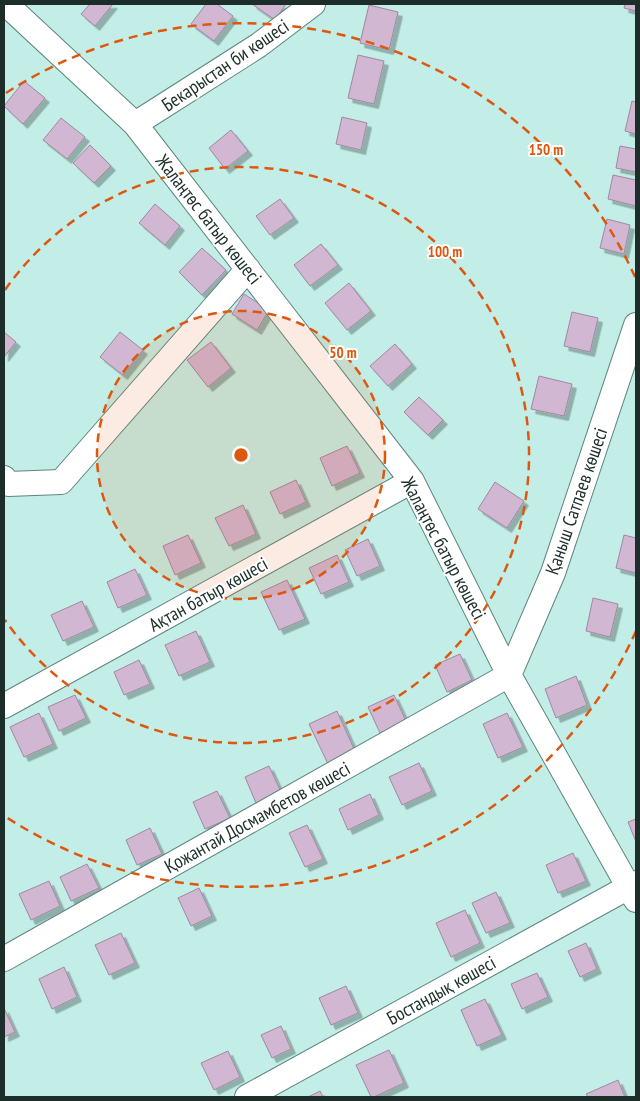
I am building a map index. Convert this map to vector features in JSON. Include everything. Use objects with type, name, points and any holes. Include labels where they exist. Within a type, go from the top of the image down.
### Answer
[{"type":"street","name":"Жалаңтөс батыр көшесі","points":[[6,4],[135,124],[412,481],[510,675],[634,890]]},
{"type":"street","name":"Бекарыстан би көшесі","points":[[135,124],[259,46],[313,4]]},
{"type":"street","points":[[6,481],[61,482],[248,269]]},
{"type":"street","name":"Қаныш Сатпаев көшесі","points":[[510,675],[553,573],[636,325]]},
{"type":"street","name":"Ақтан батыр көшесі","points":[[4,706],[412,481]]},
{"type":"street","name":"Қожантай Досмамбетов көшесі","points":[[4,959],[510,675]]},
{"type":"street","name":"Бостандық көшесі","points":[[247,1097],[634,890]]},
{"type":"building","points":[[90,4],[113,4],[95,26],[81,14]]},
{"type":"building","points":[[206,4],[217,4],[233,16],[214,41],[191,24]]},
{"type":"building","points":[[252,4],[286,4],[275,20]]},
{"type":"building","points":[[625,4],[636,4],[636,11],[624,8]]},
{"type":"building","points":[[369,5],[398,12],[389,50],[360,43]]},
{"type":"building","points":[[358,55],[384,61],[374,104],[348,98]]},
{"type":"building","points":[[24,81],[45,98],[23,124],[4,106]]},
{"type":"building","points":[[632,101],[636,102],[636,134],[625,131]]},
{"type":"building","points":[[342,117],[367,123],[361,150],[336,144]]},
{"type":"building","points":[[61,118],[85,137],[67,159],[43,140]]},
{"type":"building","points":[[231,130],[248,151],[225,169],[209,148]]},
{"type":"building","points":[[90,145],[111,166],[94,183],[73,163]]},
{"type":"building","points":[[620,146],[636,149],[636,172],[616,168]]},
{"type":"building","points":[[613,175],[636,180],[636,206],[608,199]]},
{"type":"building","points":[[280,199],[294,218],[270,235],[256,216]]},
{"type":"building","points":[[155,204],[180,226],[165,245],[139,223]]},
{"type":"building","points":[[607,219],[630,225],[624,254],[600,248]]},
{"type":"building","points":[[321,244],[338,265],[310,286],[294,265]]},
{"type":"building","points":[[202,248],[226,270],[202,295],[179,272]]},
{"type":"building","points":[[349,283],[371,311],[347,330],[325,303]]},
{"type":"building","points":[[244,294],[269,310],[257,330],[232,314]]},
{"type":"building","points":[[572,312],[598,318],[590,352],[564,346]]},
{"type":"building","points":[[4,332],[16,342],[4,357]]},
{"type":"building","points":[[120,332],[143,350],[123,375],[100,357]]},
{"type":"building","points":[[211,342],[231,368],[208,387],[187,360]]},
{"type":"building","points":[[395,344],[412,364],[388,386],[370,366]]},
{"type":"building","points":[[539,376],[572,384],[564,416],[531,409]]},
{"type":"building","points":[[419,397],[443,420],[428,435],[404,412]]},
{"type":"building","points":[[347,446],[360,473],[332,486],[320,458]]},
{"type":"building","points":[[296,480],[306,502],[280,514],[270,492]]},
{"type":"building","points":[[495,482],[524,501],[507,528],[478,509]]},
{"type":"building","points":[[243,505],[256,534],[229,546],[215,518]]},
{"type":"building","points":[[188,535],[201,563],[175,575],[163,546]]},
{"type":"building","points":[[624,535],[636,538],[636,573],[616,568]]},
{"type":"building","points":[[368,539],[380,566],[357,576],[345,550]]},
{"type":"building","points":[[337,555],[349,582],[321,594],[309,568]]},
{"type":"building","points":[[135,569],[147,595],[118,608],[107,582]]},
{"type":"building","points":[[287,580],[305,619],[279,630],[261,592]]},
{"type":"building","points":[[593,598],[618,604],[610,637],[586,631]]},
{"type":"building","points":[[82,601],[94,627],[63,641],[51,615]]},
{"type":"building","points":[[196,631],[210,662],[179,676],[165,645]]},
{"type":"building","points":[[460,654],[472,680],[447,692],[435,665]]},
{"type":"building","points":[[139,660],[150,684],[124,695],[114,672]]},
{"type":"building","points":[[576,676],[587,705],[556,718],[545,689]]},
{"type":"building","points":[[75,695],[86,718],[59,731],[48,707]]},
{"type":"building","points":[[394,695],[406,721],[380,733],[368,707]]},
{"type":"building","points":[[337,711],[355,751],[328,764],[309,724]]},
{"type":"building","points":[[39,713],[53,744],[24,757],[10,727]]},
{"type":"building","points":[[507,713],[523,747],[498,758],[483,724]]},
{"type":"building","points":[[419,763],[432,791],[402,805],[389,777]]},
{"type":"building","points":[[269,766],[281,792],[256,803],[245,777]]},
{"type":"building","points":[[217,791],[230,818],[205,829],[193,802]]},
{"type":"building","points":[[370,794],[379,815],[348,830],[339,809]]},
{"type":"building","points":[[636,819],[636,842],[628,822]]},
{"type":"building","points":[[307,825],[323,859],[305,867],[289,833]]},
{"type":"building","points":[[150,828],[162,854],[137,865],[126,840]]},
{"type":"building","points":[[573,853],[586,881],[558,893],[546,865]]},
{"type":"building","points":[[87,864],[99,888],[71,901],[60,877]]},
{"type":"building","points":[[49,881],[60,906],[31,920],[19,894]]},
{"type":"building","points":[[199,888],[212,916],[191,926],[178,898]]},
{"type":"building","points":[[496,892],[510,923],[486,933],[472,903]]},
{"type":"building","points":[[465,910],[480,943],[451,957],[436,923]]},
{"type":"building","points":[[121,933],[135,963],[109,975],[95,945]]},
{"type":"building","points":[[586,943],[597,969],[580,977],[568,951]]},
{"type":"building","points":[[64,967],[77,997],[52,1009],[39,979]]},
{"type":"building","points":[[537,973],[548,997],[522,1009],[511,984]]},
{"type":"building","points":[[346,986],[358,1013],[331,1025],[319,998]]},
{"type":"building","points":[[485,999],[502,1035],[477,1046],[461,1010]]},
{"type":"building","points":[[4,1008],[15,1032],[4,1037]]},
{"type":"building","points":[[281,1026],[291,1049],[272,1058],[261,1035]]},
{"type":"building","points":[[389,1050],[404,1083],[371,1097],[356,1065]]},
{"type":"building","points":[[228,1051],[240,1077],[214,1090],[201,1063]]},
{"type":"building","points":[[618,1080],[625,1097],[588,1097],[586,1094]]},
{"type":"building","points":[[320,1091],[323,1097],[308,1097]]}]
